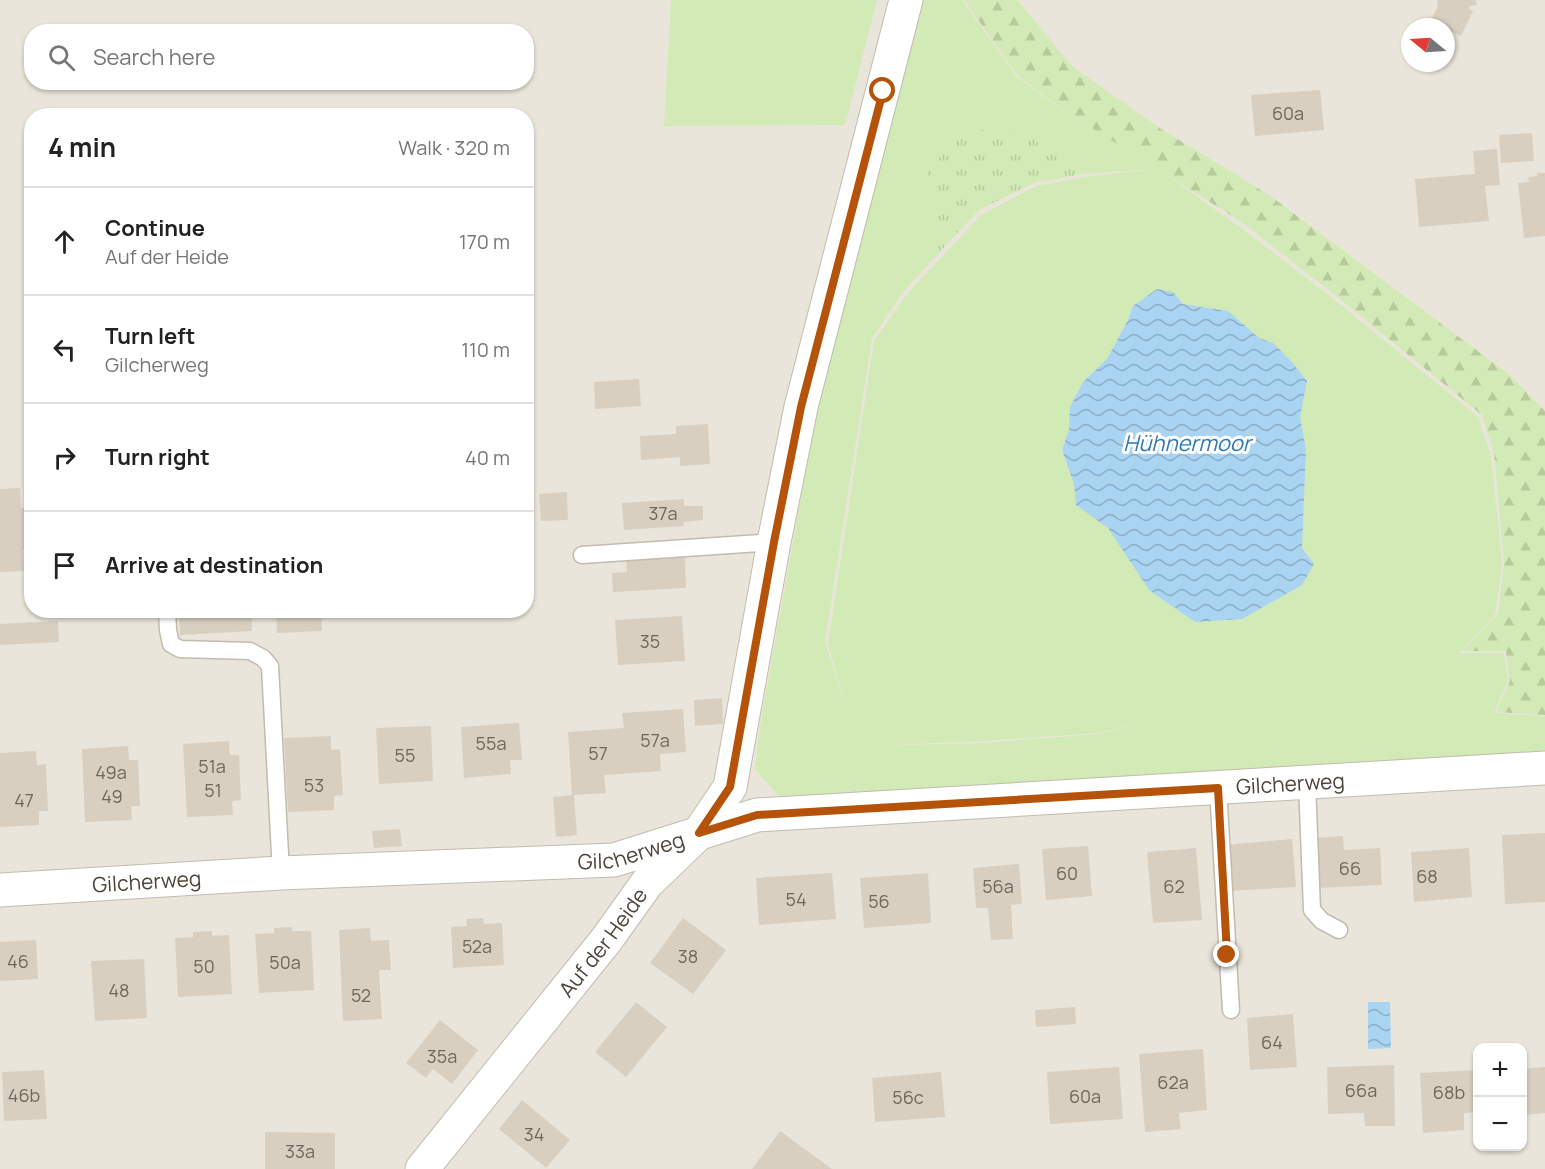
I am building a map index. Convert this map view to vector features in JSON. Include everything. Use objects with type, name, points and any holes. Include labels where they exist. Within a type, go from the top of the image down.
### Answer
[{"type":"street","name":"Auf der Heide","points":[[422,1169],[607,939],[647,883],[699,833],[730,787],[801,407],[906,0]]},
{"type":"street","name":"Gilcherweg","points":[[0,890],[281,873],[614,860],[757,815],[1545,768]]},
{"type":"lane","points":[[582,555],[774,542]]},
{"type":"lane","points":[[167,618],[171,644],[180,649],[250,651],[263,658],[270,666],[281,873]]},
{"type":"lane","points":[[1307,782],[1312,910],[1322,921],[1339,930]]},
{"type":"lane","points":[[1218,788],[1231,1010]]},
{"type":"shaded area","points":[[0,0],[1545,0],[1545,1169],[0,1169]]},
{"type":"green space","points":[[671,0],[877,0],[845,125],[664,126]]},
{"type":"green space","points":[[916,0],[962,0],[1017,77],[1062,110],[1155,167],[1237,225],[1326,293],[1478,417],[1491,456],[1502,563],[1495,615],[1458,653],[1504,653],[1508,681],[1494,713],[1545,716],[1545,759],[782,800],[755,769],[760,726],[812,437],[847,278]],"holes":[[[1029,136],[1083,174],[1152,169],[1036,186],[981,215],[907,294],[874,341],[828,644],[847,710],[825,642],[872,338],[903,292],[936,256],[928,172]],[[1173,292],[1183,304],[1228,311],[1259,338],[1273,343],[1307,381],[1300,417],[1306,449],[1302,548],[1242,619],[1195,622],[1149,590],[1108,528],[1076,505],[1074,484],[1062,450],[1069,430],[1070,407],[1083,382],[1107,359],[1133,306]],[[1137,724],[1098,734],[984,743],[866,746],[1097,733]]]},
{"type":"green space","points":[[964,0],[1017,0],[1073,67],[1158,127],[1269,195],[1511,376],[1545,411],[1545,715],[1496,712],[1510,681],[1506,651],[1461,651],[1498,614],[1504,563],[1494,454],[1482,415],[1240,221],[1063,110],[1018,76]]},
{"type":"green space","points":[[989,128],[1011,130],[1029,136],[1083,174],[1034,183],[979,210],[936,256],[928,172],[954,137]]},
{"type":"water","name":"Hühnermoor","points":[[1157,289],[1173,292],[1183,304],[1228,311],[1259,338],[1273,343],[1307,381],[1300,417],[1306,449],[1302,548],[1314,564],[1302,585],[1242,619],[1195,622],[1149,590],[1108,528],[1076,505],[1074,484],[1062,450],[1069,430],[1070,407],[1083,382],[1107,359],[1133,306]]},
{"type":"water","points":[[1368,1002],[1390,1002],[1391,1048],[1368,1049]]},
{"type":"building","points":[[1437,0],[1476,0],[1477,5],[1470,6],[1469,9],[1473,11],[1461,36],[1455,33],[1455,18],[1432,18],[1438,6]]},
{"type":"building","points":[[1320,90],[1324,130],[1255,136],[1251,95]]},
{"type":"building","points":[[1532,133],[1534,161],[1501,163],[1499,135]]},
{"type":"building","points":[[1497,149],[1500,185],[1485,186],[1489,221],[1419,227],[1415,179],[1475,174],[1473,151]]},
{"type":"building","points":[[1537,173],[1545,173],[1545,236],[1524,238],[1518,183],[1529,182],[1528,177],[1537,176]]},
{"type":"building","points":[[639,379],[641,406],[595,409],[594,382]]},
{"type":"building","points":[[708,424],[710,464],[680,466],[680,457],[641,460],[640,436],[676,434],[676,426]]},
{"type":"building","points":[[20,488],[21,508],[24,508],[24,571],[0,572],[0,489]]},
{"type":"building","points":[[567,492],[568,520],[541,521],[539,494]]},
{"type":"building","points":[[684,499],[684,506],[703,506],[703,520],[683,522],[684,526],[624,530],[622,503]]},
{"type":"building","points":[[685,555],[686,588],[613,592],[612,573],[627,572],[626,558]]},
{"type":"building","points":[[682,616],[685,661],[618,665],[615,620]]},
{"type":"building","points":[[179,618],[251,618],[252,631],[180,635]]},
{"type":"building","points":[[276,618],[321,618],[322,631],[277,633]]},
{"type":"building","points":[[58,621],[59,642],[0,645],[0,624]]},
{"type":"building","points":[[722,698],[723,724],[695,726],[694,700]]},
{"type":"building","points":[[683,709],[686,752],[660,754],[661,771],[604,775],[606,793],[574,795],[577,835],[556,837],[553,797],[572,795],[568,732],[624,728],[622,713]]},
{"type":"building","points":[[519,723],[522,760],[510,760],[511,774],[464,778],[461,727]]},
{"type":"building","points":[[431,726],[433,781],[379,784],[376,728]]},
{"type":"building","points":[[331,736],[331,750],[340,749],[343,795],[334,796],[334,810],[288,812],[284,738]]},
{"type":"building","points":[[229,741],[230,755],[239,755],[241,800],[232,801],[233,815],[187,817],[183,744]]},
{"type":"building","points":[[128,746],[129,760],[138,760],[140,806],[131,806],[132,820],[85,822],[82,749]]},
{"type":"building","points":[[36,751],[37,765],[46,764],[48,811],[39,811],[39,825],[0,827],[0,753]]},
{"type":"building","points":[[400,829],[402,846],[374,848],[372,831]]},
{"type":"building","points":[[1545,833],[1545,902],[1505,904],[1502,835]]},
{"type":"building","points":[[1343,836],[1344,850],[1380,848],[1382,885],[1319,888],[1316,838]]},
{"type":"building","points":[[1292,839],[1296,887],[1227,891],[1224,845]]},
{"type":"building","points":[[1088,846],[1092,896],[1046,900],[1042,849]]},
{"type":"building","points":[[1196,848],[1202,920],[1153,923],[1147,852]]},
{"type":"building","points":[[1469,848],[1472,897],[1414,902],[1411,852]]},
{"type":"building","points":[[1019,864],[1022,904],[1011,905],[1013,939],[991,940],[988,908],[976,908],[973,868]]},
{"type":"building","points":[[832,873],[836,919],[759,925],[756,878]]},
{"type":"building","points":[[928,873],[931,923],[864,928],[860,878]]},
{"type":"building","points":[[483,918],[484,924],[502,923],[504,965],[453,968],[451,927],[467,926],[466,919]]},
{"type":"building","points":[[683,918],[726,950],[693,994],[650,963]]},
{"type":"building","points":[[292,927],[292,931],[311,931],[314,990],[259,993],[255,934],[274,933],[274,928]]},
{"type":"building","points":[[370,928],[371,941],[389,940],[391,970],[379,970],[382,1019],[343,1021],[339,930]]},
{"type":"building","points":[[212,931],[212,936],[229,935],[232,994],[178,997],[175,938],[193,937],[193,932]]},
{"type":"building","points":[[36,940],[38,979],[0,981],[0,942]]},
{"type":"building","points":[[144,959],[147,1018],[95,1021],[91,961]]},
{"type":"building","points":[[636,1002],[667,1027],[626,1077],[595,1052]]},
{"type":"building","points":[[1075,1007],[1076,1024],[1036,1027],[1035,1010]]},
{"type":"building","points":[[1293,1014],[1297,1067],[1250,1070],[1247,1018]]},
{"type":"building","points":[[440,1020],[478,1050],[452,1084],[433,1069],[426,1078],[406,1063]]},
{"type":"building","points":[[1203,1049],[1207,1110],[1179,1113],[1181,1129],[1145,1132],[1139,1054]]},
{"type":"building","points":[[1394,1065],[1395,1126],[1365,1126],[1364,1113],[1328,1114],[1327,1067]]},
{"type":"building","points":[[1119,1067],[1123,1119],[1050,1124],[1047,1072]]},
{"type":"building","points":[[1545,1067],[1545,1113],[1527,1115],[1527,1069]]},
{"type":"building","points":[[44,1070],[47,1119],[4,1121],[2,1072]]},
{"type":"building","points":[[1473,1070],[1473,1112],[1464,1113],[1464,1130],[1423,1133],[1420,1073]]},
{"type":"building","points":[[941,1072],[945,1117],[875,1122],[872,1078]]},
{"type":"building","points":[[522,1100],[570,1140],[546,1168],[499,1129]]},
{"type":"building","points":[[780,1131],[832,1169],[752,1169]]},
{"type":"building","points":[[265,1132],[335,1133],[335,1169],[265,1169]]},
{"type":"route","points":[[883,91],[801,407],[730,787],[699,833],[757,815],[1218,788],[1227,955]]}]
